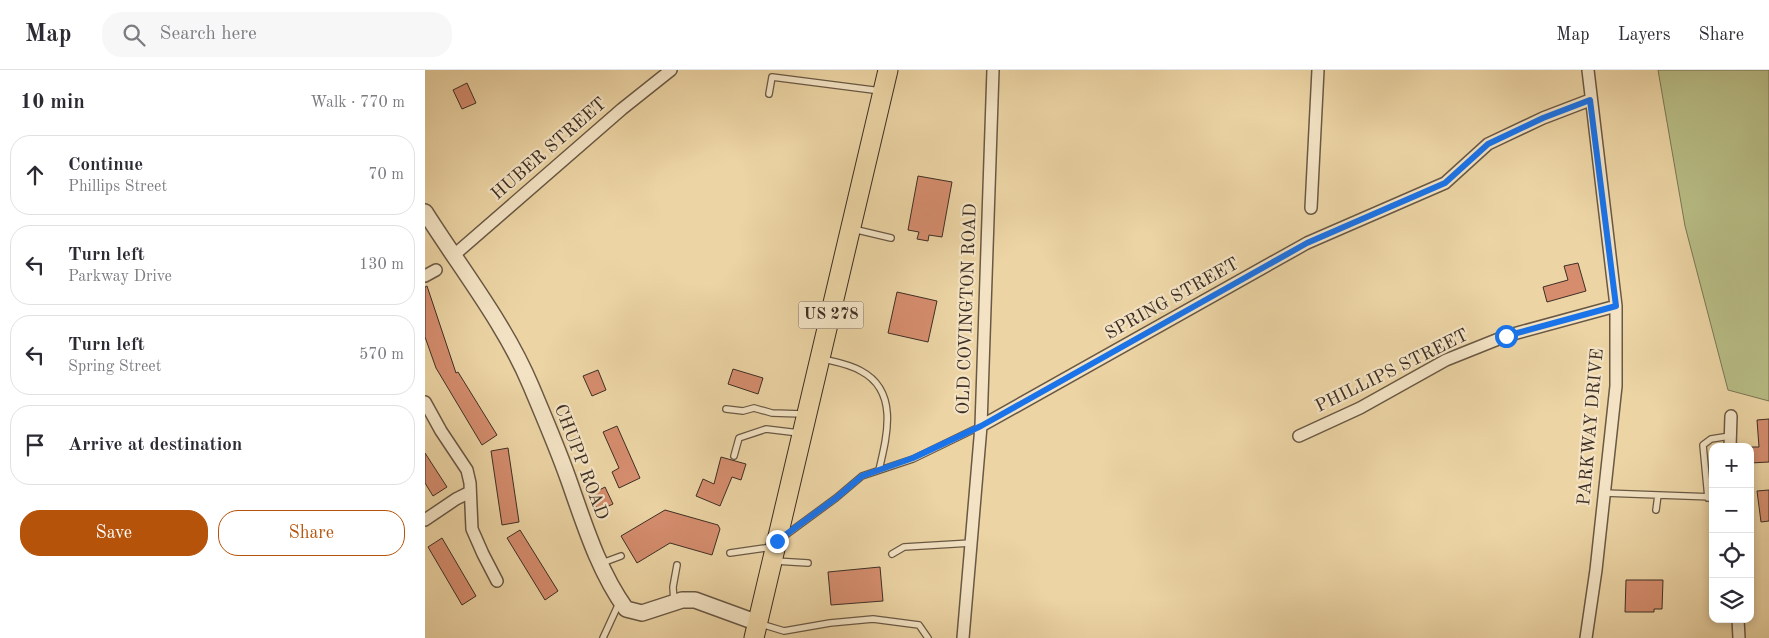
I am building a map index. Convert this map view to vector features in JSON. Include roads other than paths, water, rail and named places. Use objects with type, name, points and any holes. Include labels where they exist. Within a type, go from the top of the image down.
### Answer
[{"type":"main road","name":"US 278","points":[[756,631],[888,70]]},
{"type":"street","name":"HUBER STREET","points":[[453,256],[622,109],[671,70]]},
{"type":"street","name":"OLD COVINGTON ROAD","points":[[963,638],[981,426],[993,70]]},
{"type":"street","points":[[1311,208],[1319,70]]},
{"type":"street","name":"PARKWAY DRIVE","points":[[1586,638],[1596,570],[1615,386],[1616,306],[1590,100],[1588,70]]},
{"type":"street","name":"SPRING STREET","points":[[981,426],[1307,243],[1445,183],[1488,144],[1543,118],[1590,100]]},
{"type":"street","name":"CHUPP ROAD","points":[[425,212],[509,341],[531,384],[600,564],[611,588],[626,609],[641,613],[682,600],[695,600],[756,631]]},
{"type":"street","points":[[425,276],[436,270]]},
{"type":"street","name":"PHILLIPS STREET","points":[[1299,436],[1360,408],[1446,360],[1506,336],[1616,306]]},
{"type":"street","points":[[425,402],[467,470],[472,529],[497,581]]},
{"type":"street","points":[[1730,441],[1731,416]]},
{"type":"street","points":[[425,520],[470,492]]},
{"type":"street","points":[[1738,623],[1739,638]]},
{"type":"lane","points":[[769,94],[772,77],[883,92]]},
{"type":"lane","points":[[851,228],[891,238]]},
{"type":"lane","points":[[821,358],[861,371],[872,379],[882,392],[888,409],[888,425],[879,470]]},
{"type":"lane","points":[[727,409],[743,411],[754,408],[771,413],[808,414]]},
{"type":"lane","name":"SPRING STREET","points":[[775,549],[862,476],[913,458],[981,426]]},
{"type":"lane","points":[[734,456],[739,438],[766,429],[803,434]]},
{"type":"lane","points":[[1709,490],[1703,445],[1711,438],[1730,441]]},
{"type":"lane","points":[[1604,493],[1709,498]]},
{"type":"lane","points":[[1656,510],[1657,495]]},
{"type":"lane","points":[[892,554],[904,547],[971,543]]},
{"type":"lane","points":[[730,553],[775,549],[808,563]]},
{"type":"lane","points":[[600,564],[621,556]]},
{"type":"lane","points":[[674,603],[673,587],[677,565]]},
{"type":"lane","points":[[603,638],[620,601]]},
{"type":"lane","points":[[756,631],[784,631],[830,623],[873,619],[919,625],[928,638]]}]
